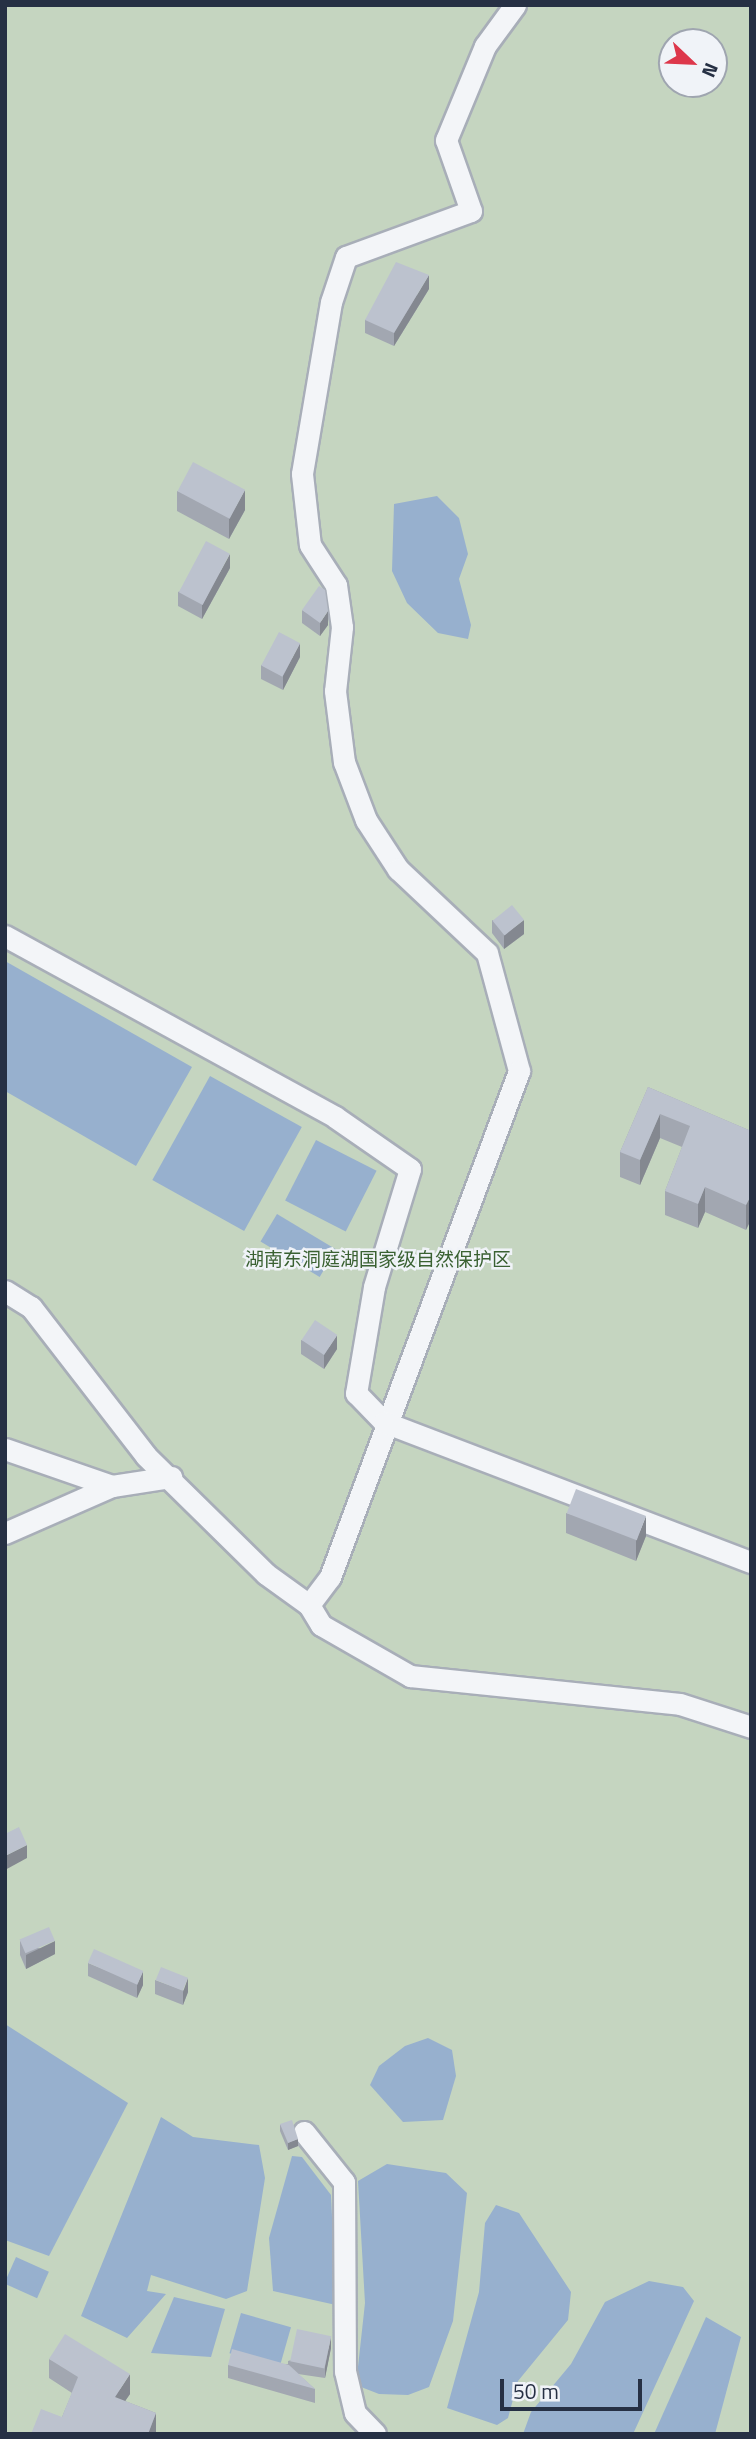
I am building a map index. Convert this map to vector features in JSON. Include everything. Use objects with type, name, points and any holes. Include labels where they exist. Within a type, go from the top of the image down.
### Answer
[{"type":"street","points":[[309,1605],[330,1577],[384,1422],[519,1071],[487,953],[398,869],[366,820],[344,762],[335,691],[342,627],[336,584],[310,545],[302,474],[331,302],[346,257],[471,211],[446,140],[485,46],[515,5]]},
{"type":"street","points":[[5,936],[335,1117],[410,1168],[374,1287],[356,1393],[384,1422],[751,1562]]},
{"type":"street","points":[[5,1292],[31,1307],[146,1456],[171,1477],[266,1574],[309,1605],[321,1625],[410,1676],[680,1703],[751,1727]]},
{"type":"street","points":[[5,1448],[112,1486]]},
{"type":"street","points":[[5,1533],[112,1486],[171,1477]]},
{"type":"street","points":[[304,2132],[344,2182],[345,2371],[355,2413],[375,2434]]},
{"type":"green space","name":"湖南东洞庭湖国家级自然保护区","points":[[5,5],[751,5],[751,2434],[5,2434]]},
{"type":"water","points":[[437,496],[459,518],[468,554],[459,579],[471,625],[468,639],[438,633],[407,603],[392,571],[394,504]]},
{"type":"water","points":[[5,961],[192,1067],[136,1166],[5,1091]]},
{"type":"water","points":[[210,1076],[302,1127],[244,1231],[152,1180]]},
{"type":"water","points":[[316,1140],[377,1171],[346,1231],[285,1201]]},
{"type":"water","points":[[277,1214],[336,1250],[320,1277],[261,1241]]},
{"type":"water","points":[[5,2024],[128,2103],[49,2256],[5,2240]]},
{"type":"water","points":[[428,2038],[452,2050],[456,2076],[443,2120],[403,2122],[370,2085],[379,2066],[405,2046]]},
{"type":"water","points":[[161,2117],[193,2137],[259,2145],[265,2178],[247,2291],[226,2299],[151,2275],[147,2291],[166,2294],[127,2338],[81,2316]]},
{"type":"water","points":[[292,2156],[302,2157],[331,2195],[336,2305],[273,2291],[269,2238]]},
{"type":"water","points":[[387,2164],[446,2173],[467,2193],[453,2321],[429,2387],[408,2395],[379,2394],[356,2385],[365,2303],[358,2181]]},
{"type":"water","points":[[496,2205],[519,2213],[571,2292],[568,2320],[518,2381],[508,2418],[497,2425],[447,2408],[479,2292],[485,2223]]},
{"type":"water","points":[[16,2257],[49,2272],[37,2298],[5,2284]]},
{"type":"water","points":[[649,2281],[683,2287],[694,2301],[633,2434],[523,2434],[531,2412],[571,2364],[605,2302]]},
{"type":"water","points":[[174,2297],[225,2309],[211,2357],[151,2353]]},
{"type":"water","points":[[241,2313],[291,2327],[279,2368],[229,2353]]},
{"type":"water","points":[[706,2317],[741,2337],[715,2434],[654,2434]]},
{"type":"building","points":[[396,262],[429,275],[394,333],[365,320]]},
{"type":"building","points":[[193,462],[245,490],[230,519],[178,491]]},
{"type":"building","points":[[206,541],[230,554],[203,605],[179,592]]},
{"type":"building","points":[[319,586],[325,590],[328,611],[320,623],[302,610]]},
{"type":"building","points":[[279,632],[300,643],[282,677],[261,666]]},
{"type":"building","points":[[512,905],[524,920],[505,935],[493,921]]},
{"type":"building","points":[[648,1087],[751,1131],[751,1195],[746,1205],[705,1187],[698,1204],[665,1191],[690,1126],[660,1114],[640,1160],[620,1152]]},
{"type":"building","points":[[315,1320],[337,1335],[324,1355],[302,1340]]},
{"type":"building","points":[[576,1489],[646,1516],[637,1540],[567,1513]]},
{"type":"building","points":[[19,1827],[27,1845],[5,1856],[5,1834]]},
{"type":"building","points":[[49,1927],[55,1941],[25,1953],[20,1940]]},
{"type":"building","points":[[94,1949],[143,1971],[137,1985],[88,1963]]},
{"type":"building","points":[[161,1967],[188,1978],[183,1991],[156,1980]]},
{"type":"building","points":[[292,2120],[298,2139],[288,2143],[280,2124]]},
{"type":"building","points":[[297,2329],[331,2336],[324,2369],[290,2361]]},
{"type":"building","points":[[65,2334],[130,2374],[115,2397],[156,2413],[148,2434],[31,2434],[41,2409],[62,2417],[78,2377],[49,2359]]},
{"type":"building","points":[[232,2349],[289,2365],[315,2389],[228,2365]]}]
